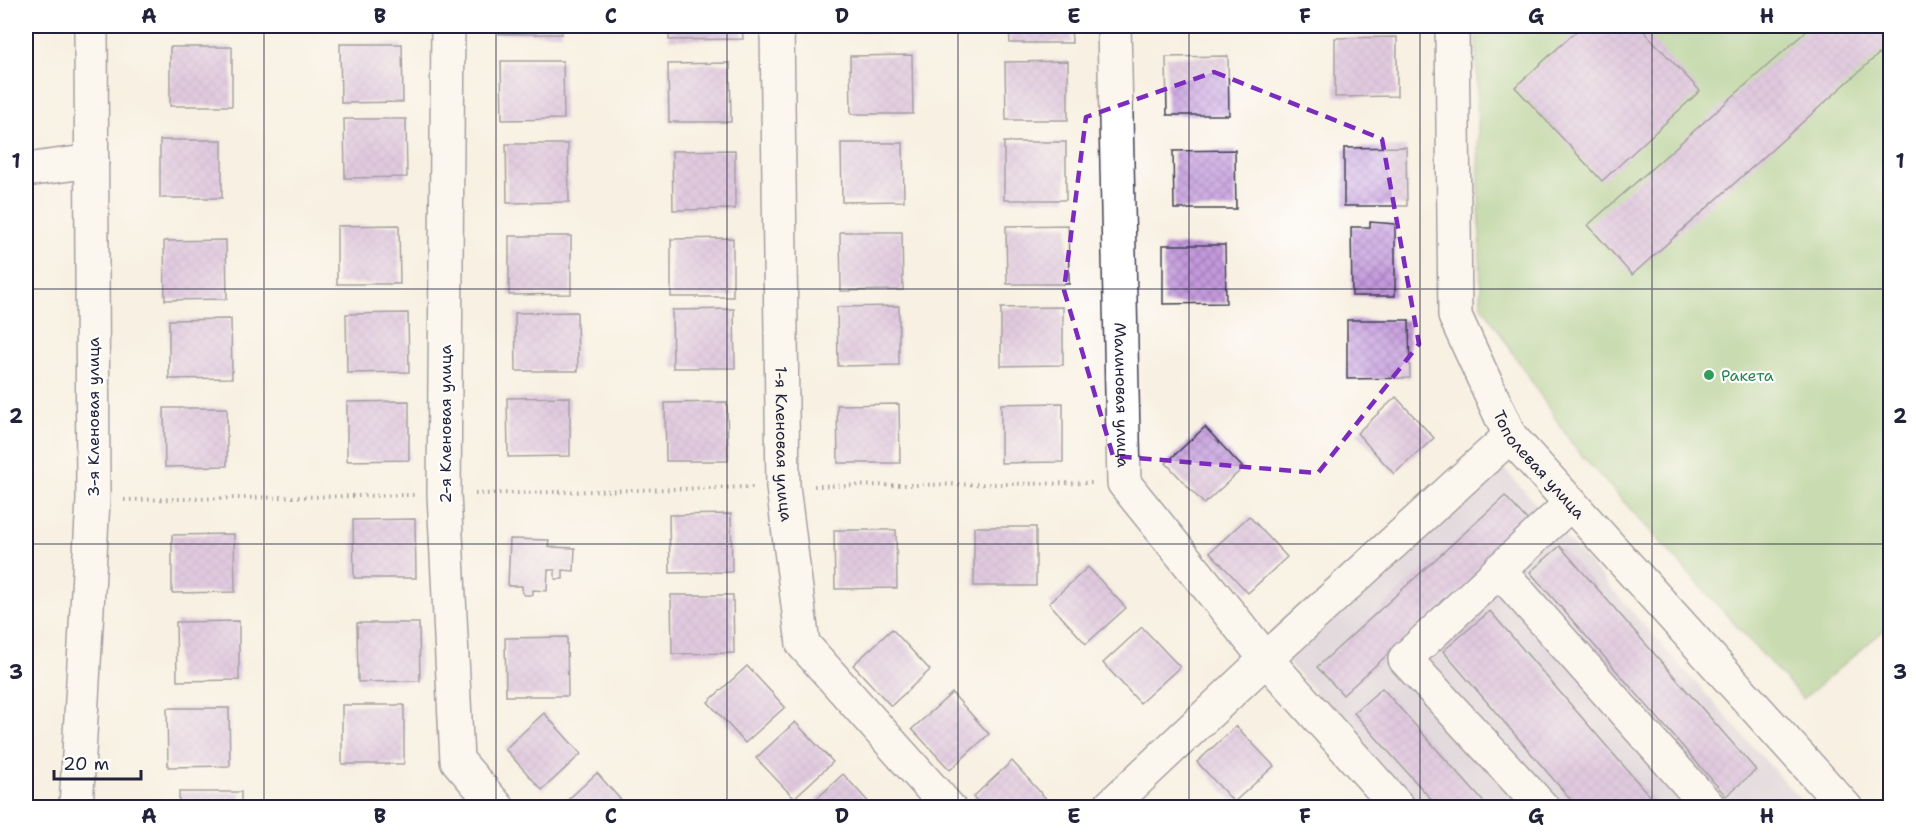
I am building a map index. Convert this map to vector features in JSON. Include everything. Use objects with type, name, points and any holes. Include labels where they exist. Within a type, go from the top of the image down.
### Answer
[{"type":"street","name":"3-я Кленовая улица","points":[[76,807],[93,500],[91,26]]},
{"type":"street","name":"2-я Кленовая улица","points":[[448,26],[444,494],[457,759],[498,807]]},
{"type":"street","name":"1-я Кленовая улица","points":[[777,26],[783,487],[803,644],[949,807]]},
{"type":"street","name":"Малиновая улица","points":[[1114,26],[1124,483],[1266,659],[1399,807]]},
{"type":"street","name":"Тополевая улица","points":[[1452,26],[1455,315],[1510,436],[1846,807]]},
{"type":"street","points":[[26,170],[92,161]]},
{"type":"street","points":[[1108,807],[1510,436]]},
{"type":"street","points":[[1543,807],[1405,659],[1571,503]]},
{"type":"street","points":[[1499,570],[1710,807]]},
{"type":"path","points":[[93,500],[1124,483]]},
{"type":"highlighted area","points":[[1214,72],[1382,139],[1419,344],[1318,473],[1113,456],[1064,290],[1086,117]]},
{"type":"shaded area","points":[[1501,465],[1807,807],[1418,807],[1285,659]]},
{"type":"green space","name":"Ракета","points":[[1476,26],[1890,26],[1890,625],[1803,699],[1574,447],[1481,304]]},
{"type":"building","points":[[339,26],[401,26],[401,28],[339,28]]},
{"type":"building","points":[[499,26],[561,26],[562,34],[499,34]]},
{"type":"building","points":[[669,26],[742,26],[743,39],[669,40]]},
{"type":"building","points":[[845,26],[908,26],[908,31],[845,32]]},
{"type":"building","points":[[1009,26],[1071,26],[1072,43],[1010,43]]},
{"type":"building","points":[[1582,26],[1639,26],[1700,91],[1602,181],[1515,87]]},
{"type":"building","points":[[1812,26],[1890,26],[1890,44],[1632,275],[1588,225]]},
{"type":"building","points":[[1397,37],[1397,96],[1335,97],[1335,38]]},
{"type":"building","points":[[340,44],[402,44],[403,102],[341,103]]},
{"type":"building","points":[[170,47],[232,47],[232,106],[170,106]]},
{"type":"building","points":[[912,55],[913,114],[851,114],[850,56]]},
{"type":"building","points":[[1228,56],[1229,115],[1167,115],[1166,57]]},
{"type":"building","points":[[501,61],[563,61],[564,119],[502,120]]},
{"type":"building","points":[[1068,61],[1068,120],[1006,120],[1005,62]]},
{"type":"building","points":[[730,63],[731,122],[669,122],[668,64]]},
{"type":"building","points":[[344,119],[406,119],[407,177],[345,178]]},
{"type":"building","points":[[160,140],[222,140],[222,198],[160,198]]},
{"type":"building","points":[[1004,142],[1066,142],[1066,200],[1004,200]]},
{"type":"building","points":[[841,143],[903,143],[904,201],[842,202]]},
{"type":"building","points":[[506,144],[568,144],[569,202],[507,203]]},
{"type":"building","points":[[1406,147],[1407,206],[1344,206],[1344,148]]},
{"type":"building","points":[[735,150],[735,209],[673,210],[672,151]]},
{"type":"building","points":[[1235,150],[1236,209],[1174,209],[1173,151]]},
{"type":"building","points":[[1370,222],[1395,224],[1395,296],[1352,296],[1351,227],[1370,227]]},
{"type":"building","points":[[399,225],[400,284],[337,284],[337,226]]},
{"type":"building","points":[[1068,225],[1069,284],[1007,284],[1006,226]]},
{"type":"building","points":[[840,232],[902,232],[903,290],[841,291]]},
{"type":"building","points":[[509,236],[571,236],[571,294],[509,295]]},
{"type":"building","points":[[733,238],[733,297],[671,297],[671,239]]},
{"type":"building","points":[[226,240],[227,299],[165,300],[164,241]]},
{"type":"building","points":[[1163,245],[1225,245],[1226,303],[1163,304]]},
{"type":"building","points":[[899,306],[899,365],[838,366],[837,307]]},
{"type":"building","points":[[1063,307],[1063,365],[1001,366],[1001,308]]},
{"type":"building","points":[[734,309],[735,368],[673,368],[672,310]]},
{"type":"building","points":[[577,312],[578,371],[516,371],[515,313]]},
{"type":"building","points":[[408,313],[409,372],[347,373],[346,314]]},
{"type":"building","points":[[231,319],[232,378],[169,379],[169,320]]},
{"type":"building","points":[[1347,320],[1409,320],[1410,378],[1347,379]]},
{"type":"building","points":[[570,397],[570,456],[508,457],[507,398]]},
{"type":"building","points":[[1396,397],[1434,438],[1394,474],[1357,433]]},
{"type":"building","points":[[409,401],[409,460],[347,461],[347,402]]},
{"type":"building","points":[[727,402],[728,461],[666,461],[665,403]]},
{"type":"building","points":[[1063,403],[1063,462],[1001,463],[1001,404]]},
{"type":"building","points":[[899,404],[900,463],[838,463],[837,405]]},
{"type":"building","points":[[164,408],[227,408],[227,466],[165,467]]},
{"type":"building","points":[[1205,427],[1243,468],[1204,504],[1166,463]]},
{"type":"building","points":[[1505,496],[1531,524],[1343,695],[1317,667]]},
{"type":"building","points":[[731,514],[732,572],[670,573],[669,515]]},
{"type":"building","points":[[1249,516],[1287,557],[1248,593],[1210,552]]},
{"type":"building","points":[[415,519],[416,578],[354,578],[353,520]]},
{"type":"building","points":[[974,527],[1036,527],[1036,586],[974,586]]},
{"type":"building","points":[[834,530],[896,530],[897,588],[835,589]]},
{"type":"building","points":[[234,534],[235,592],[172,593],[172,535]]},
{"type":"building","points":[[510,539],[549,540],[548,547],[575,548],[574,571],[563,570],[563,579],[555,579],[555,570],[548,570],[547,591],[533,590],[533,595],[524,595],[522,586],[508,586]]},
{"type":"building","points":[[1560,546],[1756,770],[1726,796],[1530,572]]},
{"type":"building","points":[[1088,567],[1126,608],[1086,644],[1049,603]]},
{"type":"building","points":[[671,595],[733,595],[734,653],[672,654]]},
{"type":"building","points":[[1490,611],[1660,808],[1578,808],[1443,651]]},
{"type":"building","points":[[239,621],[239,680],[177,681],[176,622]]},
{"type":"building","points":[[357,623],[419,623],[420,681],[358,682]]},
{"type":"building","points":[[1142,627],[1180,667],[1140,703],[1103,663]]},
{"type":"building","points":[[892,629],[930,670],[891,706],[853,665]]},
{"type":"building","points":[[567,637],[568,696],[506,696],[505,638]]},
{"type":"building","points":[[747,666],[785,707],[745,743],[708,702]]},
{"type":"building","points":[[1382,688],[1489,808],[1439,808],[1354,713]]},
{"type":"building","points":[[952,693],[989,734],[950,770],[912,729]]},
{"type":"building","points":[[342,705],[404,705],[404,764],[342,764]]},
{"type":"building","points":[[167,708],[229,708],[230,766],[168,767]]},
{"type":"building","points":[[544,713],[581,754],[542,790],[505,749]]},
{"type":"building","points":[[795,722],[833,762],[794,798],[756,758]]},
{"type":"building","points":[[1236,726],[1274,766],[1234,802],[1197,762]]},
{"type":"building","points":[[1012,761],[1049,802],[1043,808],[983,808],[973,797]]},
{"type":"building","points":[[597,773],[628,808],[559,808]]},
{"type":"building","points":[[843,774],[874,808],[807,808]]},
{"type":"building","points":[[179,792],[241,792],[241,808],[179,808]]},
{"type":"place","name":"Ракета","points":[[1709,375]]}]
